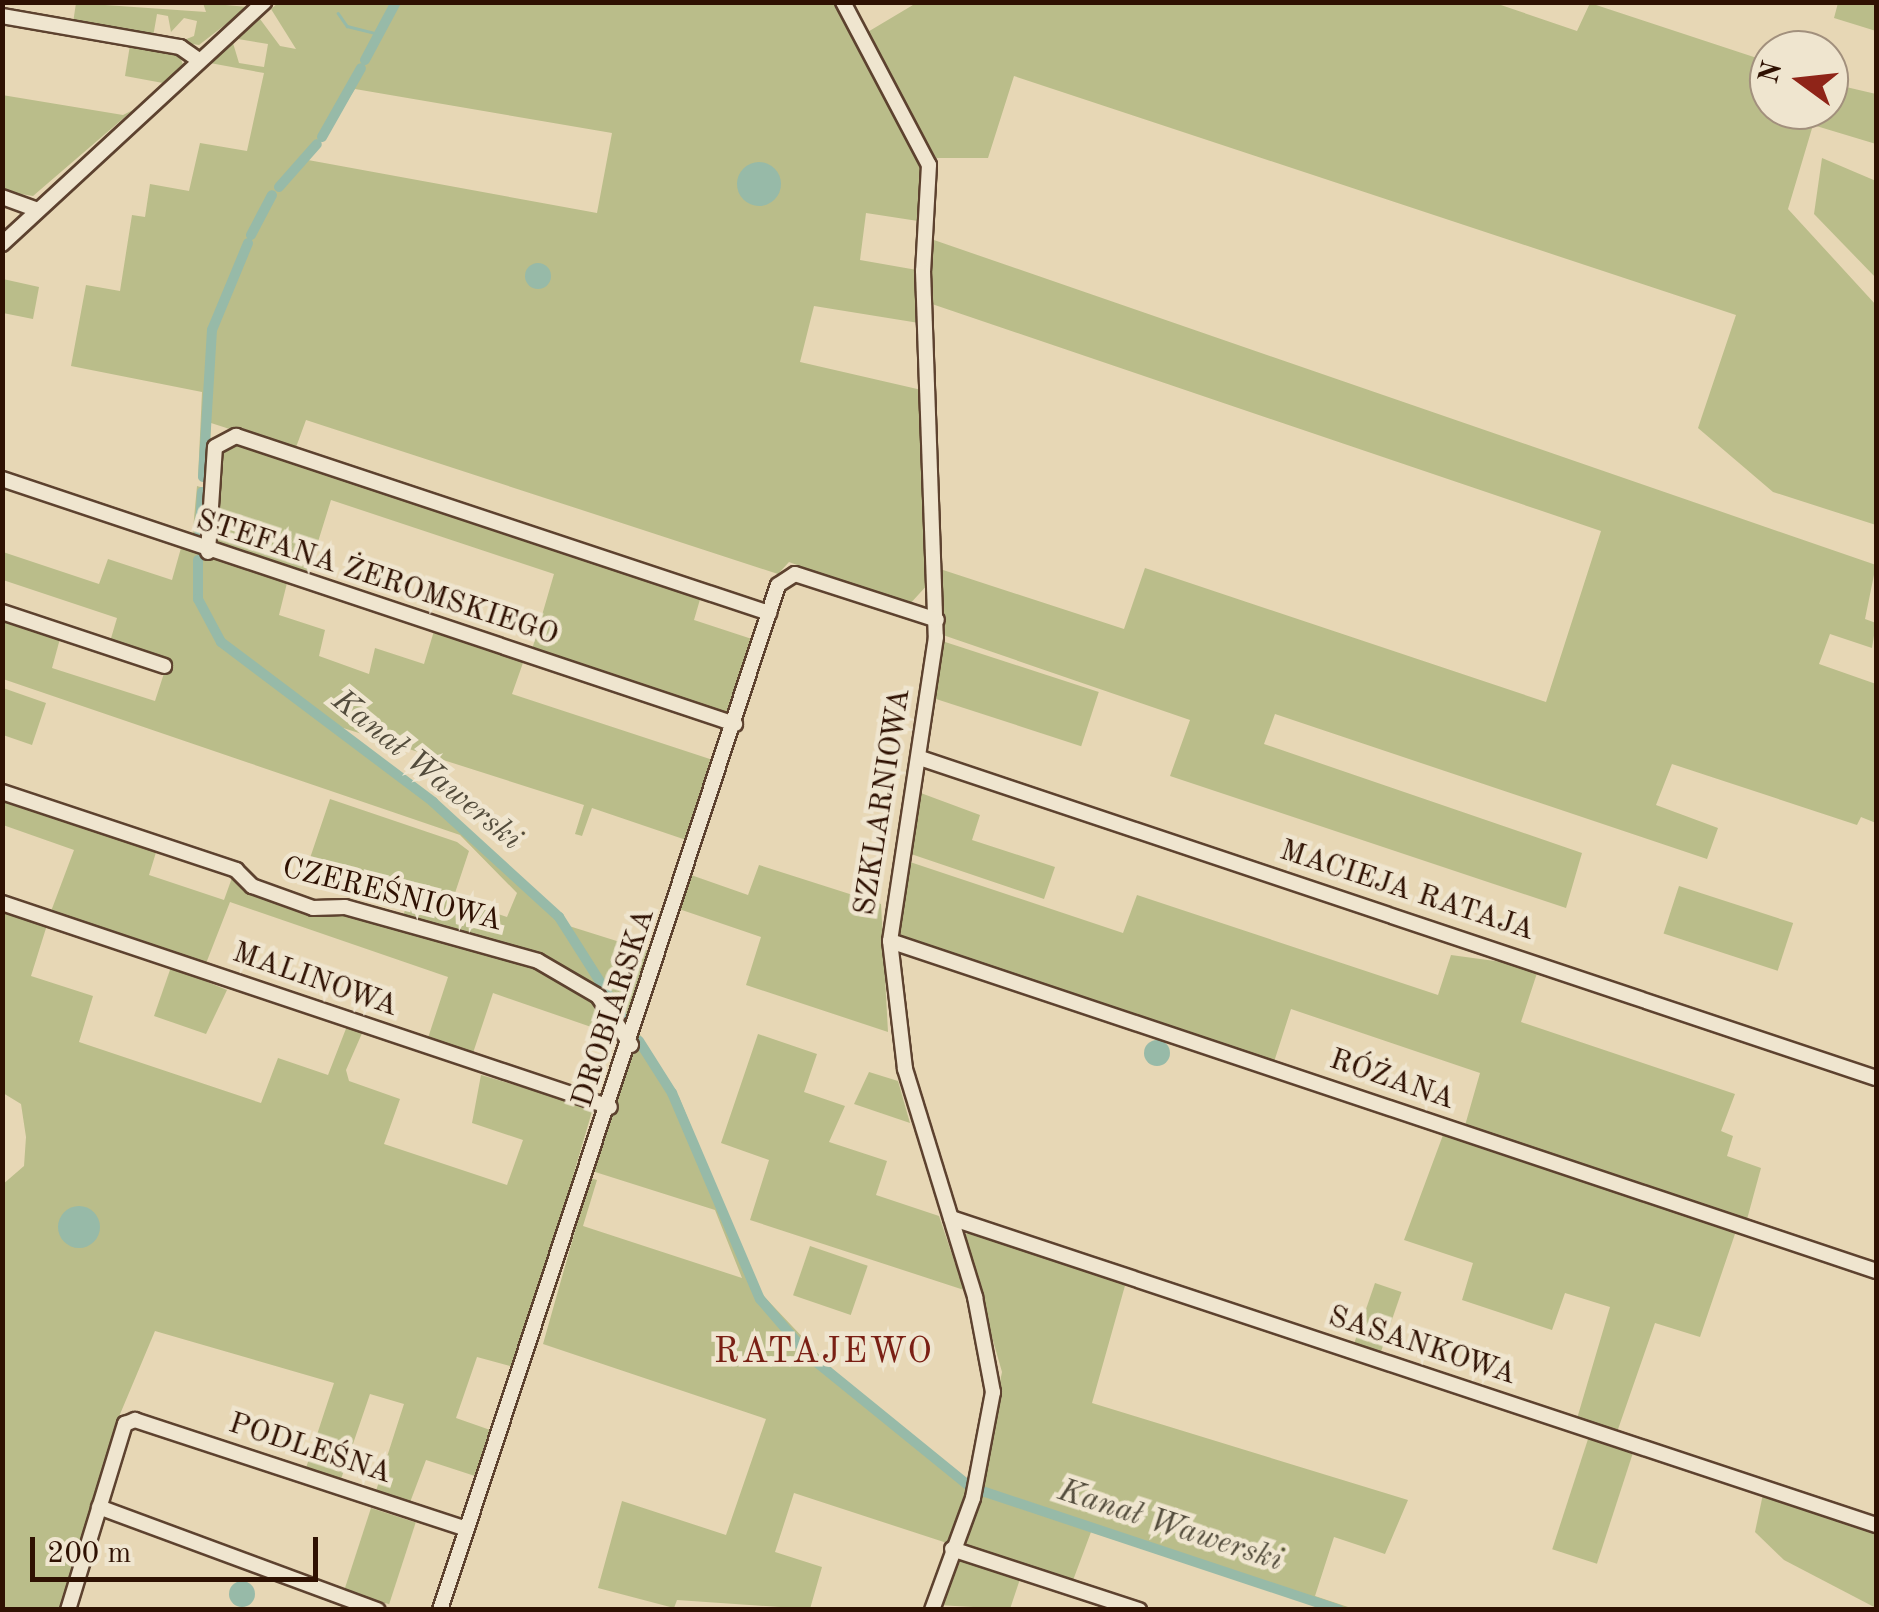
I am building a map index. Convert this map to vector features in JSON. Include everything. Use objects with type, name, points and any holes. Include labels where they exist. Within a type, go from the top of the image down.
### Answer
[{"type":"street","points":[[2,244],[264,2]]},
{"type":"street","name":"SZKLARNIOWA","points":[[843,2],[929,165],[923,271],[937,620],[920,758],[892,888],[890,940],[906,1069],[951,1218],[993,1381],[981,1468],[932,1610]]},
{"type":"street","points":[[2,16],[180,48],[200,61]]},
{"type":"street","points":[[2,197],[37,210]]},
{"type":"street","points":[[208,552],[215,447],[236,436],[769,613]]},
{"type":"street","name":"STEFANA ŻEROMSKIEGO","points":[[2,478],[208,552],[735,724]]},
{"type":"street","name":"DROBIARSKA","points":[[440,1610],[631,1045],[769,613],[789,573],[937,620]]},
{"type":"street","points":[[2,612],[164,666]]},
{"type":"street","name":"MACIEJA RATAJA","points":[[920,758],[1876,1078]]},
{"type":"street","name":"CZEREŚNIOWA","points":[[2,792],[236,870],[252,886],[313,908],[346,907],[538,962],[598,996],[631,1045]]},
{"type":"street","name":"MALINOWA","points":[[2,903],[610,1107]]},
{"type":"street","name":"RÓŻANA","points":[[890,940],[1876,1271]]},
{"type":"street","name":"SASANKOWA","points":[[951,1218],[1876,1525]]},
{"type":"street","name":"PODLEŚNA","points":[[99,1508],[124,1424],[135,1420],[467,1529]]},
{"type":"street","points":[[68,1610],[99,1508],[378,1610]]},
{"type":"street","points":[[952,1549],[1139,1610]]},
{"type":"shaded area","points":[[918,2],[1492,2],[1577,31],[1590,3],[1749,55],[1749,130],[1812,130],[1788,209],[1876,305],[1876,525],[1773,492],[1698,428],[1736,315],[1014,76],[988,158],[936,158],[866,33]]},
{"type":"shaded area","points":[[76,3],[206,12],[203,3],[248,7],[199,45],[179,42],[194,36],[197,21],[184,18],[171,32],[168,16],[157,14],[153,37],[73,23]]},
{"type":"shaded area","points":[[278,3],[835,3],[921,157],[918,221],[866,213],[860,260],[917,270],[919,323],[814,306],[800,362],[926,391],[930,582],[908,606],[789,562],[778,574],[306,420],[295,450],[211,423],[208,479],[198,478],[202,392],[71,366],[86,285],[120,291],[132,215],[145,217],[150,184],[189,191],[200,143],[247,151],[264,73],[210,63],[233,43],[239,63],[264,67],[268,44],[238,39],[260,19],[280,46],[296,49],[271,9]],"holes":[[[355,89],[612,133],[597,213],[308,160]]]},
{"type":"shaded area","points":[[1838,3],[1876,3],[1876,31],[1834,18]]},
{"type":"shaded area","points":[[130,45],[179,53],[183,65],[163,83],[125,76]]},
{"type":"shaded area","points":[[1849,88],[1876,94],[1876,144],[1830,130],[1849,130]]},
{"type":"shaded area","points":[[2,95],[123,115],[133,110],[33,196],[3,191]]},
{"type":"shaded area","points":[[1822,158],[1876,181],[1876,278],[1814,214]]},
{"type":"shaded area","points":[[759,162],[774,169],[781,184],[774,199],[759,206],[744,199],[737,184],[744,169]]},
{"type":"shaded area","points":[[931,239],[1876,565],[1865,619],[1876,623],[1872,648],[1830,634],[1819,664],[1876,684],[1876,823],[1861,817],[1857,825],[1672,764],[1656,805],[1718,828],[1707,859],[1275,714],[1264,744],[1582,853],[1566,908],[1170,776],[1190,720],[940,634],[940,569],[1124,629],[1145,568],[1546,702],[1601,531],[929,303]]},
{"type":"shaded area","points":[[538,263],[547,267],[551,276],[547,285],[538,289],[529,285],[525,276],[529,267]]},
{"type":"shaded area","points":[[3,279],[39,287],[33,319],[3,313]]},
{"type":"shaded area","points":[[234,443],[701,596],[694,620],[758,641],[731,718],[531,653],[554,574],[331,500],[308,574],[213,541],[221,453]]},
{"type":"shaded area","points":[[197,486],[207,489],[204,541],[192,540]]},
{"type":"shaded area","points":[[181,548],[287,583],[279,615],[325,630],[319,656],[369,674],[375,648],[424,664],[434,631],[524,660],[512,694],[719,762],[692,842],[592,808],[582,836],[575,834],[584,805],[337,726],[437,801],[569,926],[658,954],[629,1036],[581,982],[402,922],[408,897],[308,864],[330,799],[457,842],[469,851],[453,899],[507,917],[517,893],[460,835],[3,679],[3,614],[61,635],[52,668],[155,701],[167,664],[109,645],[117,618],[3,580],[3,552],[99,584],[108,559],[172,580]]},
{"type":"shaded area","points":[[939,640],[1099,692],[1081,746],[921,694]]},
{"type":"shaded area","points":[[3,688],[46,703],[32,745],[3,735]]},
{"type":"shaded area","points":[[918,792],[980,815],[972,840],[1055,867],[1044,899],[911,854]]},
{"type":"shaded area","points":[[3,796],[158,846],[149,875],[224,900],[233,875],[299,913],[337,910],[529,962],[592,996],[623,1038],[493,993],[472,1056],[427,1041],[448,977],[230,902],[205,966],[50,914],[74,850],[3,825]]},
{"type":"shaded area","points":[[901,859],[1123,933],[1137,895],[1438,995],[1451,955],[1539,967],[1521,1022],[1735,1094],[1721,1131],[1733,1136],[1727,1156],[1761,1168],[1746,1223],[1464,1129],[1480,1073],[1291,1009],[1273,1065],[900,942]]},
{"type":"shaded area","points":[[759,865],[881,904],[888,1032],[746,985],[761,937],[679,909],[691,875],[748,895]]},
{"type":"shaded area","points":[[1679,886],[1793,923],[1778,971],[1664,934]]},
{"type":"shaded area","points":[[3,909],[47,925],[31,976],[93,996],[79,1042],[261,1103],[278,1058],[328,1075],[347,1026],[363,1031],[346,1070],[349,1081],[400,1099],[384,1144],[507,1185],[523,1140],[472,1123],[481,1075],[593,1108],[517,1368],[477,1357],[456,1418],[496,1432],[481,1478],[426,1460],[409,1505],[375,1494],[404,1404],[370,1394],[340,1482],[305,1471],[334,1383],[155,1331],[118,1419],[61,1609],[3,1610],[2,1185],[24,1166],[26,1137],[21,1104],[3,1093]]},
{"type":"shaded area","points":[[171,967],[227,990],[206,1034],[154,1016]]},
{"type":"shaded area","points":[[639,1033],[679,1097],[758,1290],[842,1379],[973,1485],[950,1544],[794,1493],[775,1552],[822,1567],[810,1609],[677,1600],[674,1608],[598,1588],[622,1501],[726,1535],[766,1419],[543,1344],[590,1178],[597,1180],[583,1226],[742,1278],[715,1210],[592,1171]]},
{"type":"shaded area","points":[[758,1034],[817,1054],[804,1092],[845,1106],[829,1142],[887,1161],[876,1195],[939,1216],[964,1290],[750,1220],[769,1160],[721,1143]]},
{"type":"shaded area","points":[[1157,1040],[1166,1044],[1170,1053],[1166,1062],[1157,1066],[1148,1062],[1144,1053],[1148,1044]]},
{"type":"shaded area","points":[[869,1072],[898,1081],[910,1123],[854,1104]]},
{"type":"shaded area","points":[[1446,1127],[1495,1153],[1736,1231],[1700,1337],[1655,1323],[1616,1435],[1576,1422],[1610,1307],[1565,1293],[1552,1330],[1462,1300],[1473,1263],[1404,1240]]},
{"type":"shaded area","points":[[79,1206],[94,1212],[100,1227],[94,1242],[79,1248],[64,1242],[58,1227],[64,1212]]},
{"type":"shaded area","points":[[972,1231],[1126,1282],[1092,1403],[1408,1500],[1385,1554],[1334,1537],[1315,1596],[1354,1609],[1325,1609],[1091,1532],[1072,1583],[966,1548],[1002,1372],[963,1236]]},
{"type":"shaded area","points":[[810,1246],[868,1266],[851,1315],[793,1295]]},
{"type":"shaded area","points":[[1375,1283],[1401,1292],[1380,1355],[1353,1346]]},
{"type":"shaded area","points":[[1589,1436],[1634,1451],[1597,1564],[1552,1549]]},
{"type":"shaded area","points":[[1763,1494],[1876,1532],[1876,1608],[1784,1560],[1755,1532]]},
{"type":"shaded area","points":[[371,1508],[416,1523],[389,1604],[344,1590]]},
{"type":"shaded area","points":[[962,1558],[1021,1576],[1010,1609],[937,1605]]},
{"type":"shaded area","points":[[242,1581],[251,1585],[255,1594],[251,1603],[242,1607],[233,1603],[229,1594],[233,1585]]},
{"type":"waterway","name":"Kanał Wawerski","points":[[365,60],[396,2]]},
{"type":"waterway","points":[[338,13],[347,26],[379,34]]},
{"type":"waterway","name":"Kanał Wawerski","points":[[322,137],[361,68]]},
{"type":"waterway","name":"Kanał Wawerski","points":[[279,187],[317,144]]},
{"type":"waterway","name":"Kanał Wawerski","points":[[251,235],[272,195]]},
{"type":"waterway","name":"Kanał Wawerski","points":[[203,477],[212,330],[248,243]]},
{"type":"waterway","name":"Kanał Wawerski","points":[[199,543],[202,492]]},
{"type":"waterway","name":"Kanał Wawerski","points":[[198,560],[198,599],[221,642],[433,802],[559,917],[630,1029]]},
{"type":"waterway","name":"Kanał Wawerski","points":[[639,1041],[672,1093],[760,1299],[809,1356],[970,1487]]},
{"type":"waterway","name":"Kanał Wawerski","points":[[985,1492],[1339,1610]]},
{"type":"district","name":"RATAJEWO","points":[[824,1353]]}]
